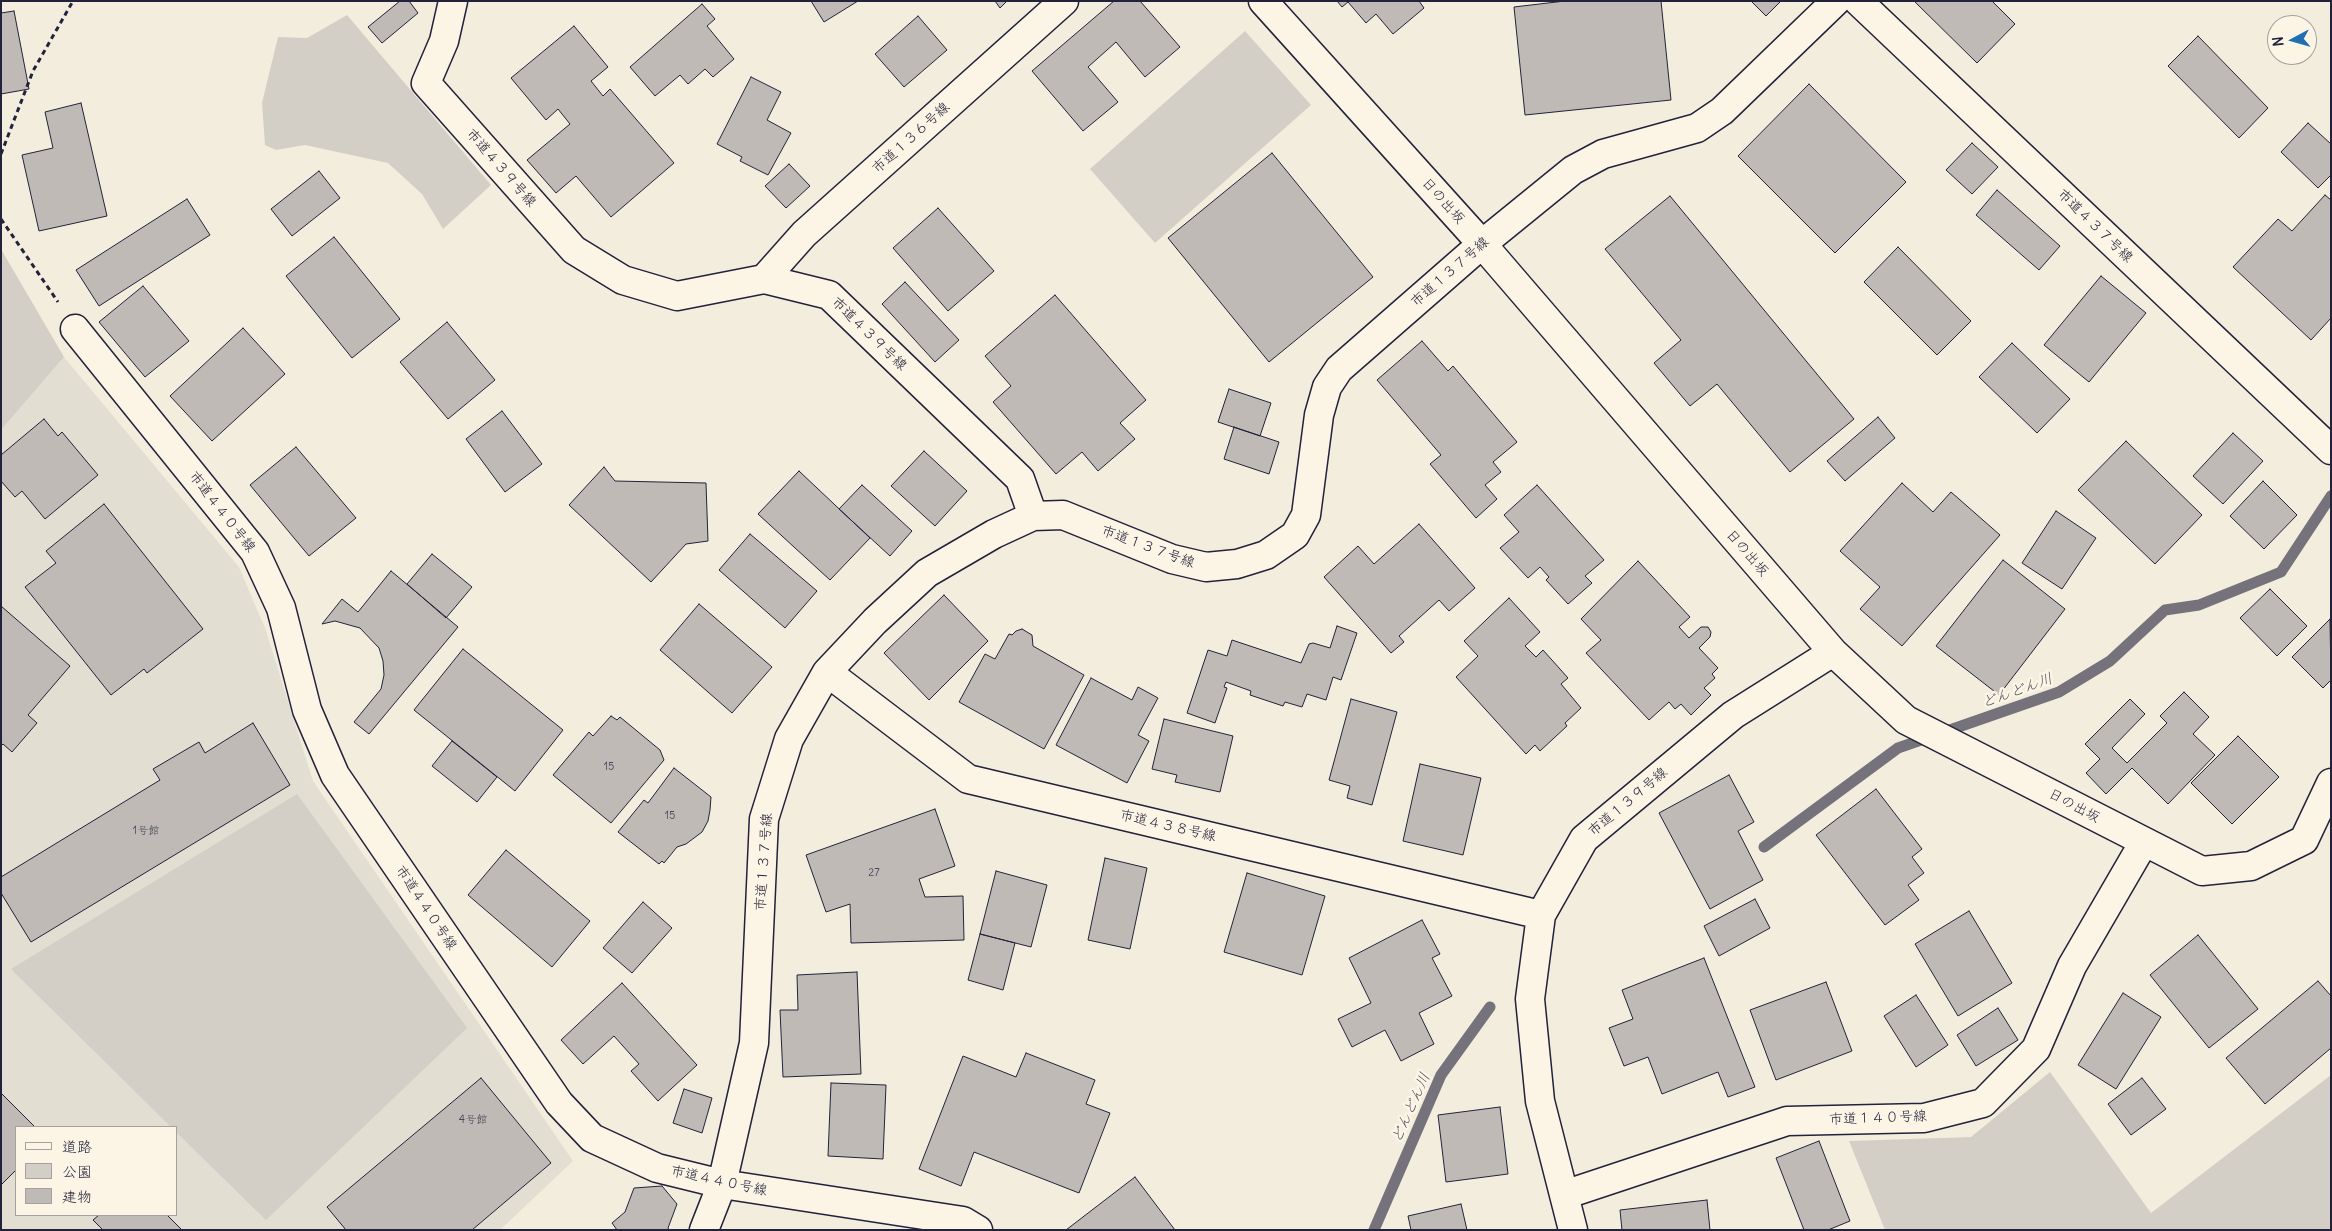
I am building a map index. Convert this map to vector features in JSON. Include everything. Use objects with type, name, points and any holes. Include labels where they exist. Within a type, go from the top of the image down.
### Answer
[{"type":"street","name":"市道４３９号線","points":[[453,1],[444,41],[426,83],[574,250],[623,280],[677,296],[764,279],[829,295],[1020,479],[1033,516]]},
{"type":"street","name":"市道１３６号線","points":[[764,279],[804,234],[1064,1]]},
{"type":"street","name":"日の出坂","points":[[1263,1],[1482,244],[1832,652],[1906,720],[1955,743],[2202,871],[2251,866],[2304,840],[2331,783]]},
{"type":"street","name":"市道１３７号線","points":[[704,1230],[722,1184],[754,1043],[764,819],[789,739],[827,672],[875,621],[927,573],[994,534],[1033,516],[1063,515],[1172,558],[1206,567],[1237,564],[1266,555],[1295,535],[1306,515],[1319,415],[1327,387],[1339,369],[1482,244],[1573,170],[1603,154],[1697,128],[1722,110],[1836,1]]},
{"type":"street","name":"市道４３７号線","points":[[1858,1],[2331,450]]},
{"type":"street","name":"市道４４０号線","points":[[75,330],[255,552],[282,608],[308,710],[335,775],[559,1103],[592,1138],[657,1168],[722,1184],[963,1221],[978,1230]]},
{"type":"street","name":"市道１３９号線","points":[[1573,1230],[1540,1100],[1530,999],[1541,915],[1584,839],[1733,715],[1832,652]]},
{"type":"street","name":"市道４３８号線","points":[[827,672],[968,779],[1541,915]]},
{"type":"street","name":"市道１４０号線","points":[[1564,1196],[1787,1120],[1924,1118],[1983,1103],[2036,1049],[2072,966],[2144,842]]},
{"type":"path","points":[[1,154],[33,71],[73,1]]},
{"type":"path","points":[[1,219],[36,267],[75,330]]},
{"type":"shaded area","points":[[64,357],[239,567],[265,628],[313,781],[573,1161],[500,1230],[1,1230],[1,430]]},
{"type":"green space","points":[[347,15],[491,185],[443,229],[422,194],[388,163],[305,145],[276,150],[265,145],[262,103],[278,37],[307,38]]},
{"type":"green space","points":[[1245,31],[1311,105],[1155,243],[1090,169]]},
{"type":"green space","points":[[1,249],[64,357],[1,430]]},
{"type":"green space","points":[[297,794],[467,1028],[266,1220],[178,1134],[178,1126],[170,1126],[11,969]]},
{"type":"green space","points":[[2050,1072],[2151,1213],[2331,1075],[2331,1230],[1885,1230],[1849,1141],[1971,1137]]},
{"type":"building","points":[[400,1],[409,1],[418,13],[382,43],[368,27]]},
{"type":"building","points":[[811,1],[858,1],[824,22]]},
{"type":"building","points":[[995,1],[1007,1],[1000,8]]},
{"type":"building","points":[[1114,1],[1140,1],[1180,47],[1145,77],[1116,42],[1088,67],[1118,102],[1083,131],[1032,71]]},
{"type":"building","points":[[1337,1],[1419,1],[1424,8],[1393,34],[1376,14],[1366,23],[1348,2],[1342,7]]},
{"type":"building","points":[[1565,1],[1661,1],[1671,100],[1525,115],[1514,7]]},
{"type":"building","points":[[1751,1],[1781,1],[1766,16]]},
{"type":"building","points":[[1914,1],[1992,1],[2015,24],[1977,63]]},
{"type":"building","points":[[702,4],[715,19],[707,26],[734,59],[713,77],[705,69],[688,84],[680,75],[655,96],[630,67]]},
{"type":"building","points":[[14,11],[29,89],[1,94],[1,13]]},
{"type":"building","points":[[918,16],[947,50],[904,87],[875,54]]},
{"type":"building","points":[[574,26],[608,67],[591,81],[603,96],[610,89],[674,163],[611,217],[576,176],[556,193],[527,160],[570,124],[558,109],[546,120],[511,78]]},
{"type":"building","points":[[2198,36],[2268,108],[2239,138],[2168,66]]},
{"type":"building","points":[[751,77],[781,92],[767,120],[791,133],[768,175],[740,161],[742,157],[717,144]]},
{"type":"building","points":[[1809,84],[1906,182],[1835,253],[1738,156]]},
{"type":"building","points":[[81,103],[107,216],[39,231],[22,155],[53,148],[45,112]]},
{"type":"building","points":[[2308,123],[2331,144],[2331,175],[2318,188],[2281,152]]},
{"type":"building","points":[[1972,143],[1998,167],[1972,194],[1946,170]]},
{"type":"building","points":[[1272,153],[1373,277],[1269,362],[1168,238]]},
{"type":"building","points":[[789,164],[810,186],[786,208],[765,186]]},
{"type":"building","points":[[319,171],[340,198],[292,236],[271,209]]},
{"type":"building","points":[[1997,190],[2060,246],[2039,270],[1976,215]]},
{"type":"building","points":[[2325,195],[2331,200],[2331,318],[2311,340],[2233,267],[2278,219],[2292,231]]},
{"type":"building","points":[[1670,196],[1854,419],[1790,472],[1717,384],[1690,406],[1654,363],[1681,340],[1605,249]]},
{"type":"building","points":[[187,199],[210,235],[99,306],[76,270]]},
{"type":"building","points":[[938,208],[994,271],[948,311],[893,248]]},
{"type":"building","points":[[334,237],[400,319],[352,358],[286,276]]},
{"type":"building","points":[[1898,247],[1971,321],[1937,355],[1864,282]]},
{"type":"building","points":[[2101,276],[2146,313],[2089,382],[2044,345]]},
{"type":"building","points":[[905,282],[959,340],[935,362],[882,304]]},
{"type":"building","points":[[143,286],[189,341],[145,377],[99,322]]},
{"type":"building","points":[[1055,295],[1146,400],[1120,423],[1135,439],[1098,471],[1082,452],[1056,474],[993,402],[1011,386],[985,356]]},
{"type":"building","points":[[447,322],[495,380],[448,419],[400,362]]},
{"type":"building","points":[[243,328],[285,374],[212,441],[170,396]]},
{"type":"building","points":[[1422,341],[1448,371],[1453,366],[1517,442],[1493,462],[1501,472],[1485,485],[1497,499],[1476,518],[1430,464],[1441,455],[1377,380]]},
{"type":"building","points":[[2012,343],[2070,399],[2037,433],[1979,377]]},
{"type":"building","points":[[1229,389],[1271,403],[1260,436],[1218,422]]},
{"type":"building","points":[[502,411],[542,464],[505,492],[466,439]]},
{"type":"building","points":[[1878,417],[1895,438],[1845,481],[1827,461]]},
{"type":"building","points":[[44,419],[58,436],[62,432],[98,475],[45,519],[22,491],[15,497],[1,481],[1,455]]},
{"type":"building","points":[[1234,427],[1279,442],[1269,474],[1224,459]]},
{"type":"building","points":[[2233,433],[2263,461],[2223,504],[2193,476]]},
{"type":"building","points":[[2126,441],[2202,515],[2155,564],[2078,490]]},
{"type":"building","points":[[296,447],[356,518],[309,556],[250,485]]},
{"type":"building","points":[[924,451],[967,491],[935,526],[891,486]]},
{"type":"building","points":[[604,467],[615,481],[706,483],[708,541],[686,544],[651,582],[569,505]]},
{"type":"building","points":[[799,471],[870,538],[830,580],[758,514]]},
{"type":"building","points":[[2263,481],[2297,515],[2264,549],[2230,516]]},
{"type":"building","points":[[1902,483],[1933,512],[1951,492],[2000,535],[1902,646],[1860,609],[1880,587],[1840,551]]},
{"type":"building","points":[[862,485],[912,531],[890,556],[839,509]]},
{"type":"building","points":[[1537,485],[1604,560],[1585,576],[1592,583],[1568,604],[1546,580],[1549,577],[1540,567],[1528,578],[1500,548],[1519,532],[1504,515]]},
{"type":"building","points":[[104,504],[203,629],[147,673],[144,669],[111,695],[25,587],[56,563],[46,551]]},
{"type":"building","points":[[2056,511],[2096,538],[2062,589],[2022,563]]},
{"type":"building","points":[[1419,524],[1475,588],[1449,611],[1439,600],[1399,636],[1404,642],[1391,653],[1324,577],[1358,546],[1374,564]]},
{"type":"building","points":[[750,534],[817,591],[785,628],[719,570]]},
{"type":"building","points":[[432,554],[472,587],[446,618],[407,584]]},
{"type":"building","points":[[2003,560],[2065,609],[1999,695],[1936,646]]},
{"type":"building","points":[[1638,561],[1690,617],[1679,627],[1689,638],[1701,627],[1708,627],[1711,632],[1710,637],[1699,648],[1718,668],[1712,674],[1715,678],[1704,688],[1711,695],[1691,715],[1681,704],[1675,709],[1669,702],[1649,720],[1586,653],[1601,640],[1581,619]]},
{"type":"building","points":[[391,571],[458,627],[369,734],[354,722],[381,689],[384,675],[383,661],[379,648],[360,628],[335,621],[322,624],[342,599],[358,612]]},
{"type":"building","points":[[2270,589],[2307,626],[2277,656],[2240,618]]},
{"type":"building","points":[[944,595],[988,641],[929,700],[884,653]]},
{"type":"building","points":[[1509,598],[1540,632],[1525,646],[1536,657],[1543,650],[1568,678],[1561,684],[1581,708],[1565,723],[1567,726],[1540,751],[1535,745],[1526,754],[1456,677],[1478,656],[1464,641]]},
{"type":"building","points":[[699,604],[772,667],[732,713],[660,650]]},
{"type":"building","points":[[1,606],[70,666],[28,715],[37,723],[12,752],[3,744],[1,746]]},
{"type":"building","points":[[2330,619],[2331,680],[2323,688],[2292,657]]},
{"type":"building","points":[[1337,626],[1357,633],[1341,680],[1333,677],[1326,700],[1307,694],[1302,707],[1285,702],[1283,706],[1250,695],[1251,691],[1226,682],[1224,687],[1227,688],[1215,723],[1187,713],[1208,650],[1227,656],[1232,640],[1301,663],[1309,644],[1313,643],[1330,648]]},
{"type":"building","points":[[1022,629],[1032,635],[1033,646],[1084,675],[1044,749],[959,702],[985,654],[995,659],[1009,634],[1012,635]]},
{"type":"building","points":[[463,649],[563,730],[515,791],[414,710]]},
{"type":"building","points":[[1091,678],[1132,700],[1138,687],[1158,698],[1138,735],[1149,741],[1127,783],[1056,745]]},
{"type":"building","points":[[2184,692],[2209,717],[2193,734],[2215,755],[2168,804],[2132,768],[2106,794],[2086,773],[2100,759],[2085,744],[2130,699],[2145,714],[2112,748],[2127,763],[2167,723],[2160,716]]},
{"type":"building","points":[[1351,699],[1397,712],[1372,805],[1347,798],[1350,786],[1329,780]]},
{"type":"building","points":[[611,716],[617,720],[620,717],[660,750],[664,760],[611,823],[553,775],[589,732],[593,736]]},
{"type":"building","points":[[1164,719],[1233,736],[1220,792],[1175,782],[1177,775],[1152,769]]},
{"type":"building","points":[[253,723],[290,785],[31,942],[1,893],[1,877],[160,780],[153,769],[199,742],[205,753]]},
{"type":"building","points":[[2238,736],[2279,777],[2232,824],[2191,783]]},
{"type":"building","points":[[452,741],[497,777],[477,802],[432,766]]},
{"type":"building","points":[[1420,764],[1481,778],[1463,855],[1403,841]]},
{"type":"building","points":[[674,768],[711,797],[710,810],[708,821],[702,832],[686,844],[677,847],[664,863],[662,861],[659,864],[618,832],[644,800],[648,803]]},
{"type":"building","points":[[1729,775],[1754,822],[1738,831],[1763,880],[1710,909],[1659,813]]},
{"type":"building","points":[[1876,789],[1922,849],[1912,857],[1924,873],[1908,885],[1919,900],[1885,925],[1816,835]]},
{"type":"building","points":[[935,809],[955,866],[919,879],[925,897],[963,896],[964,940],[851,943],[850,904],[826,912],[806,855]]},
{"type":"building","points":[[506,850],[590,921],[552,967],[468,895]]},
{"type":"building","points":[[1105,858],[1147,868],[1130,949],[1088,940]]},
{"type":"building","points":[[996,871],[1047,885],[1031,947],[980,934]]},
{"type":"building","points":[[1247,873],[1325,896],[1302,975],[1224,952]]},
{"type":"building","points":[[1755,899],[1770,928],[1719,956],[1704,926]]},
{"type":"building","points":[[643,902],[672,928],[632,973],[603,948]]},
{"type":"building","points":[[1969,911],[2012,983],[1958,1016],[1915,944]]},
{"type":"building","points":[[1422,920],[1440,954],[1432,958],[1452,996],[1419,1013],[1434,1044],[1401,1061],[1385,1030],[1352,1047],[1338,1019],[1371,1003],[1349,958]]},
{"type":"building","points":[[980,934],[1015,943],[1003,990],[968,980]]},
{"type":"building","points":[[2198,935],[2258,1009],[2209,1048],[2150,975]]},
{"type":"building","points":[[1704,958],[1755,1087],[1728,1097],[1718,1072],[1662,1094],[1648,1057],[1624,1066],[1609,1028],[1633,1019],[1622,990]]},
{"type":"building","points":[[857,972],[861,1074],[783,1077],[780,1010],[798,1010],[797,975]]},
{"type":"building","points":[[2318,981],[2331,996],[2331,1048],[2265,1104],[2226,1058]]},
{"type":"building","points":[[1826,982],[1852,1051],[1776,1080],[1750,1010]]},
{"type":"building","points":[[622,983],[697,1065],[658,1101],[631,1071],[639,1064],[614,1036],[583,1064],[561,1040]]},
{"type":"building","points":[[2123,993],[2161,1017],[2116,1089],[2078,1065]]},
{"type":"building","points":[[1916,995],[1948,1045],[1916,1067],[1884,1016]]},
{"type":"building","points":[[1998,1008],[2018,1040],[1976,1066],[1957,1035]]},
{"type":"building","points":[[1026,1053],[1095,1080],[1086,1104],[1110,1113],[1079,1193],[974,1152],[961,1186],[919,1169],[963,1056],[1016,1077]]},
{"type":"building","points":[[481,1078],[551,1163],[472,1230],[346,1230],[327,1207]]},
{"type":"building","points":[[2142,1078],[2166,1109],[2131,1135],[2108,1104]]},
{"type":"building","points":[[831,1083],[886,1085],[883,1159],[828,1156]]},
{"type":"building","points":[[684,1089],[712,1098],[702,1133],[673,1123]]},
{"type":"building","points":[[1,1093],[34,1126],[15,1126],[15,1171],[1,1185]]},
{"type":"building","points":[[1500,1107],[1508,1174],[1446,1182],[1438,1115]]},
{"type":"building","points":[[1819,1141],[1850,1221],[1828,1230],[1804,1230],[1776,1158]]},
{"type":"building","points":[[1135,1177],[1175,1230],[1066,1230]]},
{"type":"building","points":[[662,1186],[677,1204],[668,1228],[669,1230],[617,1230],[612,1223],[625,1212],[634,1188]]},
{"type":"building","points":[[1707,1200],[1710,1230],[1622,1230],[1620,1210]]},
{"type":"building","points":[[1461,1204],[1467,1230],[1411,1230],[1408,1216]]},
{"type":"building","points":[[98,1216],[168,1216],[182,1230],[103,1230],[93,1220]]},
{"type":"waterway","name":"どんどん川","points":[[1764,847],[1898,748],[2059,692],[2110,661],[2165,610],[2199,605],[2281,572],[2331,496]]},
{"type":"waterway","name":"どんどん川","points":[[1374,1230],[1441,1075],[1490,1007]]}]
